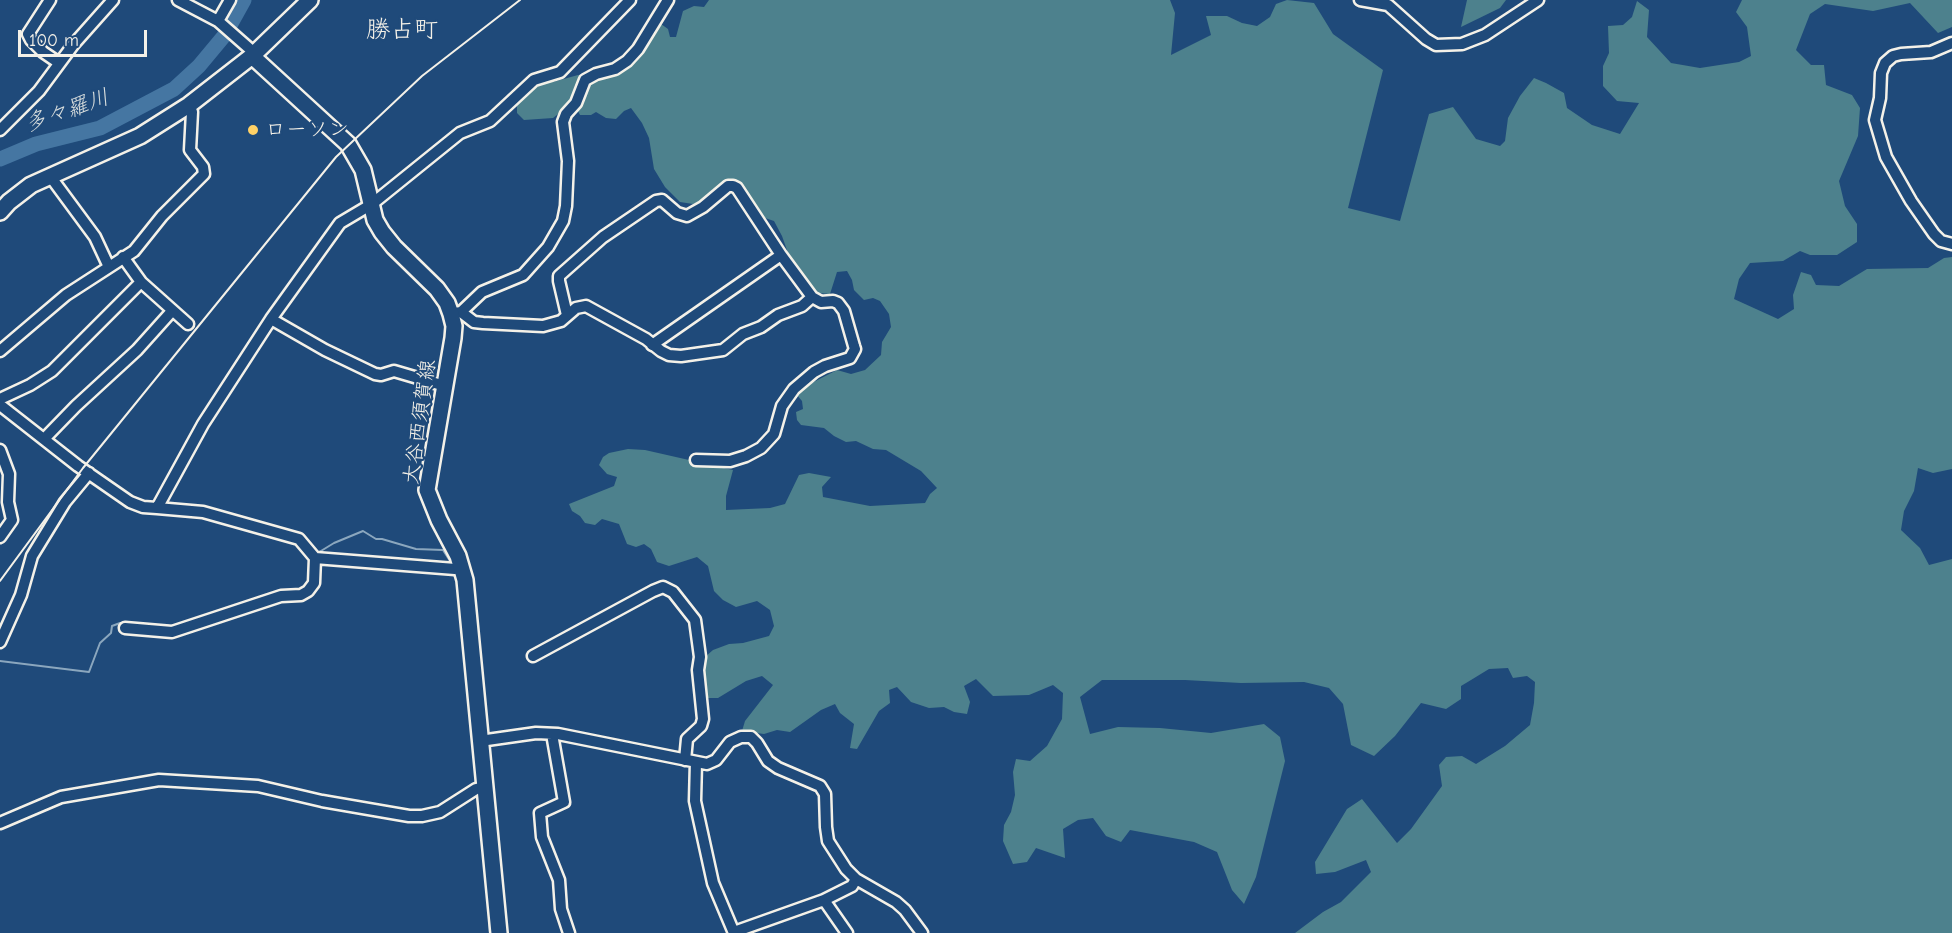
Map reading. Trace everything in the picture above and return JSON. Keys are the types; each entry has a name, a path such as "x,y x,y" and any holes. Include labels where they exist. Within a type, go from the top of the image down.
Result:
{"main road":[{"path":"0,212 31,185 140,136 189,105 252,56 310,0"},
{"name":"大谷西須賀線","path":"252,56 348,144 363,170 375,220 382,232 437,289 456,313 427,490 462,566 465,580 499,933"}],"street":[{"path":"50,0 28,34 43,51 59,63"},
{"path":"0,130 39,91 59,63 113,0"},
{"path":"178,0 219,23 251,50 252,56"},
{"path":"219,23 230,0"},
{"path":"158,508 203,424 271,319 340,223 372,204 460,133 490,120 534,80 560,72 630,0"},
{"path":"456,313 482,292 524,275 548,248 563,221 566,206 568,161 562,122 576,103 585,80 627,62 638,49 668,0"},
{"path":"1360,0 1388,5 1436,45 1462,44 1485,35 1538,0"},
{"path":"1952,43 1930,52 1893,56 1885,63 1881,73 1880,98 1875,120 1886,157 1911,201 1934,234 1941,241 1952,244"},
{"path":"0,351 66,295 134,251 162,216 204,174 203,167 190,150 192,112 189,105"},
{"path":"50,176 95,237 110,267"},
{"path":"567,315 558,281 559,276 603,237 656,201 662,200 677,213 687,216 703,207 728,186 733,186 812,297 821,302 833,301 841,306 854,346 853,354 846,360 814,372 794,389 782,406 774,434 761,448 730,461 696,460"},
{"path":"652,345 781,255"},
{"path":"123,257 141,282 188,324"},
{"path":"0,399 30,385 52,371 141,282"},
{"path":"456,313 483,323 543,326 561,321 576,308 586,306 642,336 661,351 676,356 723,350 743,334 761,327 778,315 802,306 812,297"},
{"path":"44,439 137,350 172,310"},
{"path":"271,319 375,374 381,375 394,371 445,386"},
{"path":"0,405 130,502 143,507 203,512 299,539 315,558 314,583 301,596 281,596 172,632 125,628"},
{"path":"0,450 9,474 8,502 12,520 0,537"},
{"path":"0,642 21,595 32,556 65,502 89,473"},
{"path":"315,558 455,570 462,566"},
{"path":"533,656 653,591 663,587 673,592 695,620 704,719 701,726 687,739 695,801 712,883 734,933 824,900 852,886 856,879"},
{"path":"480,741 536,733 552,734 707,764 716,760 730,742 741,737 751,737 768,761 778,768 820,786 825,794 828,841 846,870 856,879 896,902 922,933"},
{"path":"552,734 564,802 540,813 542,837 559,880 561,909 569,933"},
{"path":"0,824 61,797 159,780 258,786 322,801 409,816 440,812 484,786"},
{"path":"824,900 847,933"}],"green space":[{"path":"709,0 1170,0 1175,13 1171,55 1211,35 1206,16 1227,16 1242,23 1257,26 1270,17 1276,4 1287,0 1314,3 1333,34 1383,70 1348,208 1400,221 1429,114 1453,107 1476,139 1500,146 1505,141 1508,118 1520,96 1534,78 1564,93 1567,108 1592,125 1620,134 1639,103 1617,101 1603,86 1603,66 1609,53 1608,26 1623,25 1632,17 1637,1 1649,10 1647,37 1671,63 1700,68 1739,62 1751,56 1747,27 1736,12 1742,0 1952,0 1952,27 1938,33 1910,3 1873,11 1825,4 1810,14 1796,50 1811,65 1824,65 1826,85 1852,95 1860,108 1858,136 1839,181 1845,206 1857,224 1857,242 1837,255 1810,255 1800,251 1783,261 1750,263 1739,279 1734,299 1778,319 1794,309 1793,295 1801,272 1811,275 1816,285 1839,286 1867,269 1928,268 1944,258 1952,257 1952,469 1933,473 1918,468 1914,491 1904,511 1901,530 1920,548 1929,565 1952,559 1952,933 1295,933 1341,902 1371,872 1366,860 1335,872 1316,874 1315,862 1347,809 1362,799 1397,843 1411,829 1442,786 1439,765 1446,757 1462,756 1476,764 1505,746 1530,725 1535,682 1527,676 1513,678 1508,668 1489,669 1461,686 1461,699 1446,709 1421,703 1395,736 1374,756 1351,745 1343,704 1329,688 1304,682 1102,680 1080,697 1090,734 1118,727 1211,733 1264,724 1280,737 1285,761 1256,877 1244,904 1232,890 1217,852 1194,842 1130,830 1121,842 1106,836 1093,818 1078,820 1063,829 1065,858 1036,848 1027,862 1013,864 1003,841 1004,825 1011,812 1015,795 1013,772 1016,759 1030,761 1047,746 1062,719 1063,693 1053,685 1029,695 993,696 976,679 964,686 970,702 967,714 954,712 944,707 929,708 911,702 897,687 889,690 890,703 879,711 857,749 850,748 854,724 840,713 835,704 821,710 790,732 777,730 764,734 742,731 745,721 773,685 762,676 746,681 718,698 706,698 703,674 705,657 713,650 729,644 769,636 774,626 770,610 757,601 736,607 723,600 714,591 708,566 697,557 669,566 657,562 651,549 644,544 636,547 627,544 619,524 602,519 595,525 585,523 572,511 569,504 614,486 617,477 607,474 599,465 603,457 609,453 628,449 645,450 733,470 726,496 726,510 770,508 785,504 799,475 809,473 831,477 822,487 823,497 870,506 925,503 937,488 921,471 886,450 873,449 856,441 846,442 824,428 801,425 797,420 796,412 803,409 802,401 796,394 802,388 837,370 851,374 865,370 881,355 882,342 891,327 889,314 880,301 873,298 864,300 854,290 847,271 837,272 830,294 818,293 808,285 788,253 774,221 759,216 738,187 693,204 680,202 665,187 654,169 649,138 631,108 616,119 606,118 596,112 591,115 580,115 576,107 562,111 553,118 524,120 517,113 517,104 534,87 550,79 553,82 578,75 594,76 635,53 644,51 655,30 661,24 668,29 670,37 676,37 683,11 694,6 704,7"},
{"path":"1467,0 1506,0 1500,8 1461,27"}],"waterway":[{"name":"多々羅川","path":"0,159 36,144 100,128 174,89 199,66 224,36 244,0"},
{"path":"316,554 334,543 363,531 376,539 416,549 443,550 452,564"},
{"path":"0,661 89,672 100,643 111,633 112,626 126,623"},
{"path":"488,900 490,933"}],"railway":[{"path":"0,581 83,468 336,157 422,76 520,0"}],"place":[{"name":"ローソン","path":"253,130"}],"district":[{"name":"勝占町","path":"402,30"}]}
